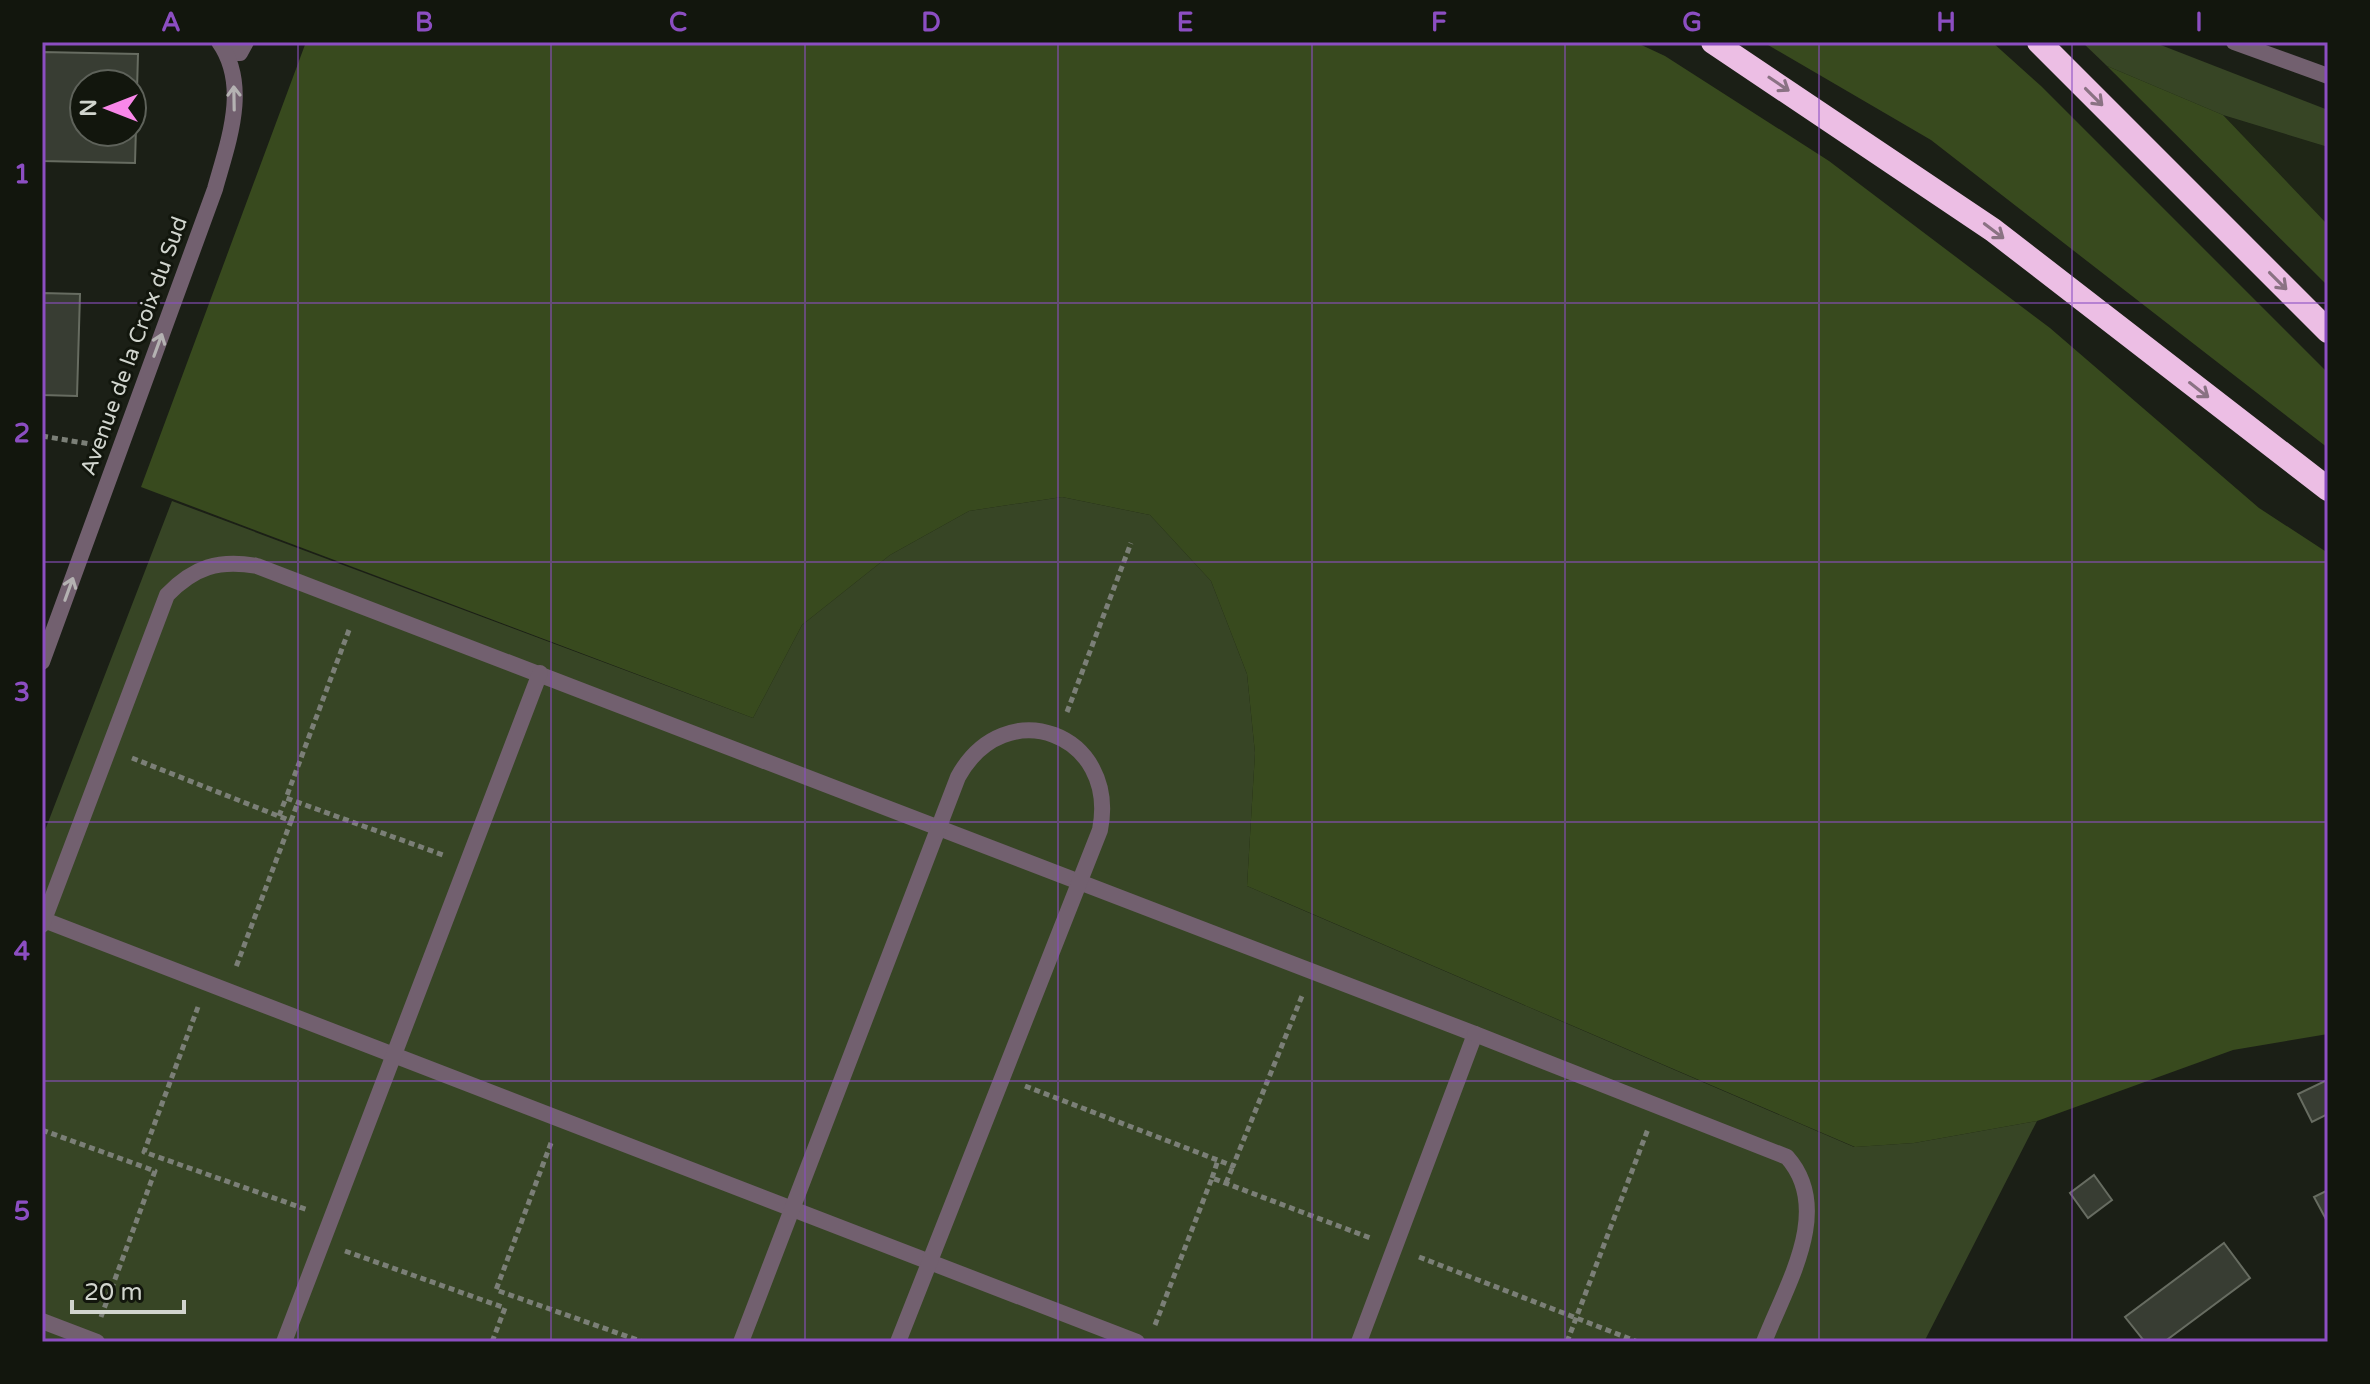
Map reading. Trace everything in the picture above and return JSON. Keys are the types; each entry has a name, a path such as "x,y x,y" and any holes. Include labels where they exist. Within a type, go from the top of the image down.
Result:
{"highway":[{"path":"1713,42 1993,230 2328,489"},
{"path":"2039,42 2328,331"}],"street":[{"path":"223,48 240,53 246,42"},
{"path":"2234,42 2328,76"},
{"name":"Avenue de la Croix du Sud","path":"42,662 215,189 233,124 235,92 223,48"},
{"path":"1137,1342 43,922 167,595 197,570 215,563 257,566 1787,1157 1802,1173 1807,1192 1807,1230 1764,1342"},
{"path":"284,1342 540,673"},
{"path":"741,1342 968,759 990,740 1018,731 1058,735 1088,760 1103,799 1100,830 898,1342"},
{"path":"1359,1342 1475,1034"},
{"path":"42,1321 94,1341"}],"path":[{"path":"42,436 119,452"},
{"path":"1058,735 1131,543"},
{"path":"279,816 358,604"},
{"path":"109,749 291,821"},
{"path":"286,798 466,864"},
{"path":"227,991 298,802"},
{"path":"1226,1183 1312,971"},
{"path":"139,1165 206,983"},
{"path":"1002,1077 1233,1166"},
{"path":"1567,1342 1657,1106"},
{"path":"491,1303 560,1120"},
{"path":"42,1130 155,1171"},
{"path":"144,1152 331,1218"},
{"path":"94,1341 160,1158"},
{"path":"1154,1327 1218,1160"},
{"path":"1212,1178 1638,1342"},
{"path":"322,1243 505,1308"},
{"path":"496,1290 643,1342"},
{"path":"492,1342 510,1294"}],"shaded area":[{"path":"2223,115 2328,147 2328,225"}],"green space":[{"path":"306,42 1635,42 1665,56 1829,161 2050,328 2259,508 2328,553 2328,1034 2233,1050 2037,1121 1914,1143 1855,1147 1247,886 1255,753 1247,674 1211,581 1150,515 1062,497 969,511 890,555 802,625 753,718 141,487"},
{"path":"1763,42 1992,42 2041,86 2328,373 2328,448 1931,140"},
{"path":"2082,42 2153,42 2328,110 2328,147 2223,115 2107,66"},
{"path":"2107,66 2223,115 2328,225 2328,286"},
{"path":"1062,497 1150,515 1211,581 1247,674 1255,753 1247,886 1854,1147 1914,1143 2037,1121 1924,1342 42,1342 42,838 172,501 753,718 802,625 890,555 969,511"}],"building":[{"path":"42,52 138,54 138,68 68,68 68,148 135,148 135,163 42,161"},
{"path":"42,293 80,294 77,396 42,395"},
{"path":"2327,1080 2328,1114 2312,1122 2298,1094"},
{"path":"2094,1175 2112,1200 2088,1218 2070,1193"},
{"path":"2328,1190 2328,1223 2314,1197"},
{"path":"2224,1243 2250,1278 2164,1342 2145,1342 2125,1317"}]}
